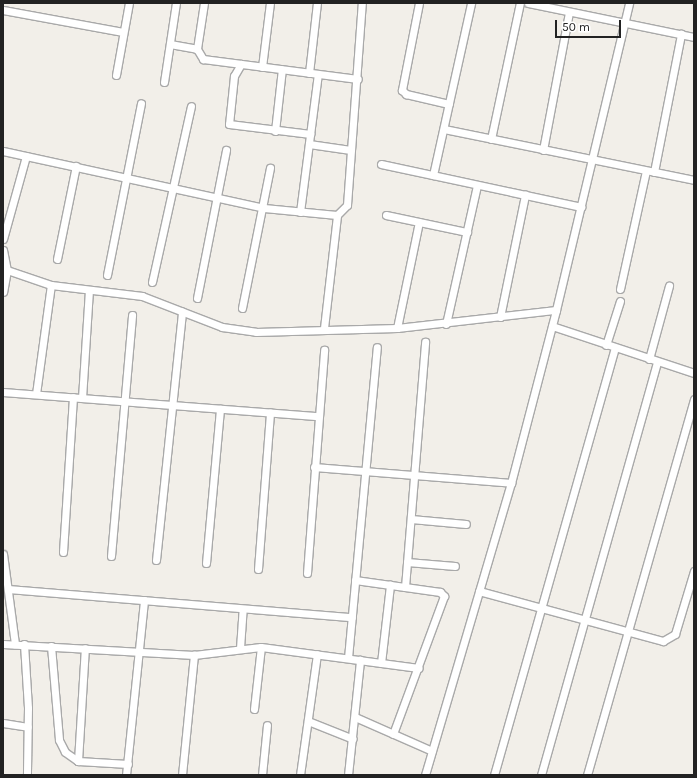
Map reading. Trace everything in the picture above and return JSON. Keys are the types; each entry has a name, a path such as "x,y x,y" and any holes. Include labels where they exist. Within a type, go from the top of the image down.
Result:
{"street":[{"path":"116,75 129,3"},
{"path":"164,82 176,3"},
{"path":"204,3 197,49 202,59 358,79"},
{"path":"262,67 270,3"},
{"path":"309,73 317,3"},
{"path":"324,328 337,215 346,205 358,79 362,3"},
{"path":"419,3 402,90 406,94 449,104"},
{"path":"433,175 471,3"},
{"path":"491,139 520,3"},
{"path":"528,3 569,13 694,37"},
{"path":"425,775 511,483 556,310 629,3"},
{"path":"3,10 123,32"},
{"path":"543,150 569,13"},
{"path":"654,172 681,34"},
{"path":"170,44 197,49"},
{"path":"241,64 234,76 228,122 233,126 310,134"},
{"path":"275,131 282,69"},
{"path":"300,212 318,74"},
{"path":"107,274 141,103"},
{"path":"152,282 191,106"},
{"path":"444,129 694,180"},
{"path":"309,144 351,150"},
{"path":"197,298 226,150"},
{"path":"3,151 264,208 337,215"},
{"path":"3,239 26,156"},
{"path":"382,164 581,207"},
{"path":"57,259 76,166"},
{"path":"242,308 264,208 270,168"},
{"path":"620,289 646,171"},
{"path":"446,324 477,185"},
{"path":"500,317 525,195"},
{"path":"386,215 467,232"},
{"path":"398,328 419,222"},
{"path":"3,250 6,270 3,292"},
{"path":"6,270 51,285 142,296 238,330 398,328 446,324 556,310"},
{"path":"36,394 51,285"},
{"path":"648,359 669,286"},
{"path":"82,398 89,290"},
{"path":"606,345 620,301"},
{"path":"156,560 170,405 182,311"},
{"path":"111,556 132,316"},
{"path":"552,326 694,373"},
{"path":"405,587 425,342"},
{"path":"348,658 377,347"},
{"path":"494,775 616,348"},
{"path":"307,573 324,350"},
{"path":"541,775 657,362"},
{"path":"3,392 318,416"},
{"path":"63,552 73,397"},
{"path":"587,775 691,419 694,399"},
{"path":"206,563 220,408"},
{"path":"258,569 270,412"},
{"path":"314,467 511,483"},
{"path":"411,519 466,524"},
{"path":"3,554 15,644"},
{"path":"407,562 455,566"},
{"path":"479,591 657,640 672,638 694,570"},
{"path":"355,580 440,592 444,596 419,668 393,734"},
{"path":"381,663 390,585"},
{"path":"8,589 352,617"},
{"path":"126,775 140,652 144,600"},
{"path":"240,648 243,609"},
{"path":"3,644 24,644 194,655 240,648 261,647 419,668"},
{"path":"24,644 28,728 27,775"},
{"path":"51,646 59,740 65,752 78,761 128,764"},
{"path":"254,709 261,647"},
{"path":"78,761 85,648"},
{"path":"300,775 317,654"},
{"path":"182,775 194,655"},
{"path":"348,775 356,717 360,660"},
{"path":"356,717 432,751"},
{"path":"308,721 353,739"},
{"path":"3,723 28,728"},
{"path":"262,775 267,725"}]}
